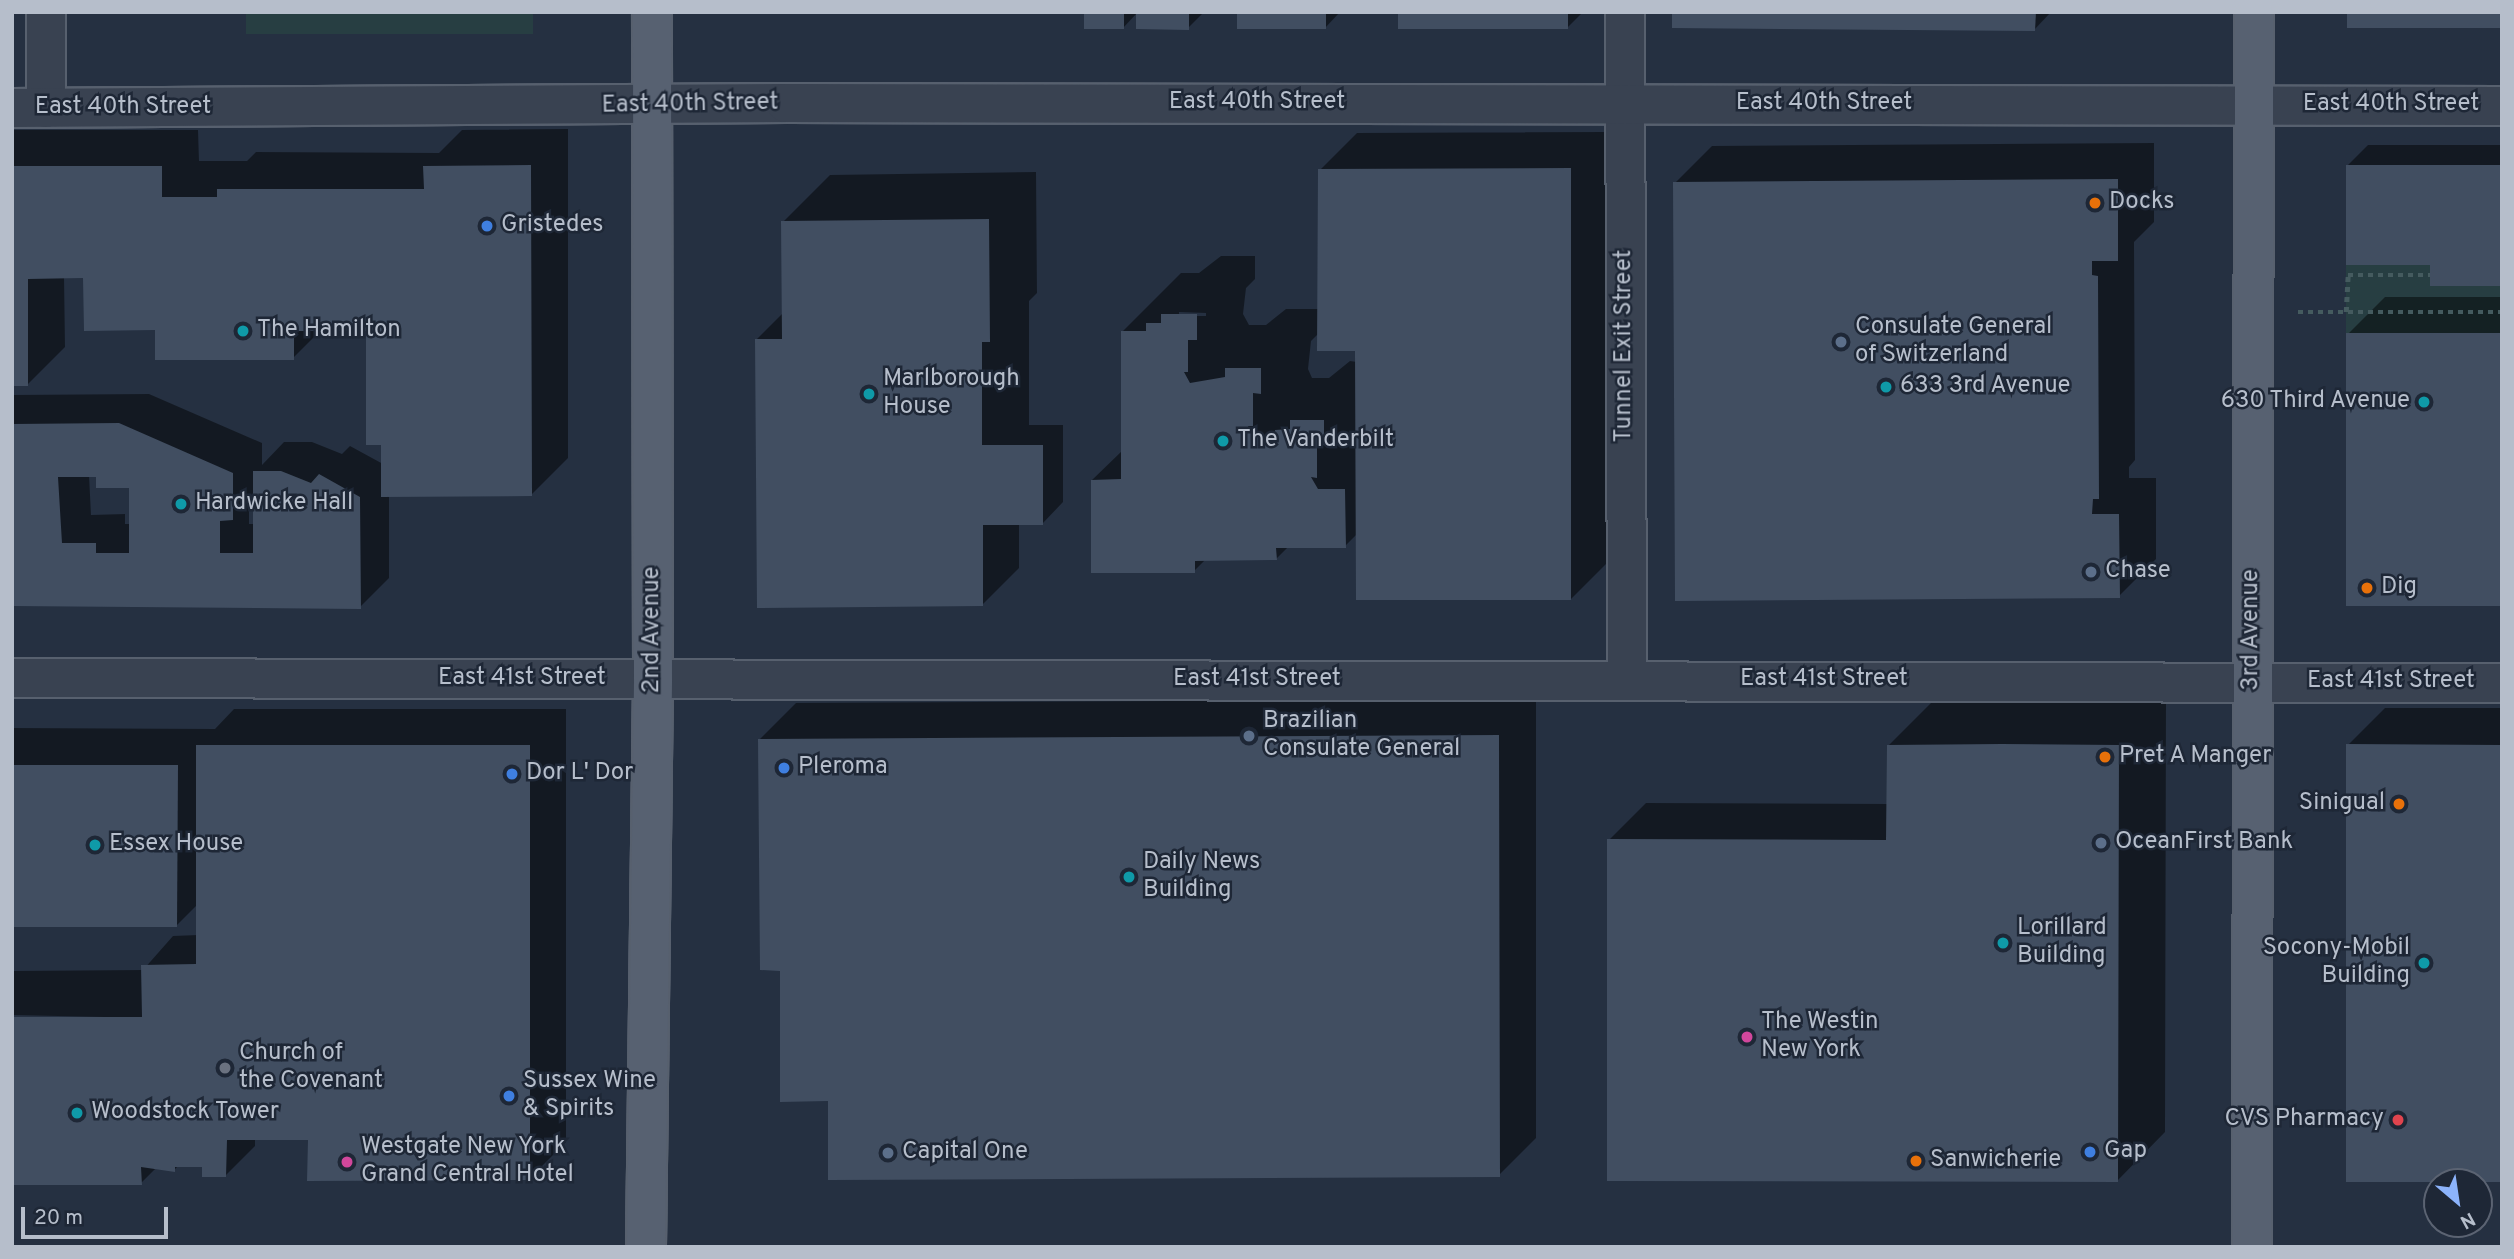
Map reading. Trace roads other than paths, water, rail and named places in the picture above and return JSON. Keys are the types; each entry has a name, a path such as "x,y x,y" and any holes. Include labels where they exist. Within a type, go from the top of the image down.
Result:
{"main road":[{"name":"2nd Avenue","path":"646,1247 653,679 652,12"},
{"name":"3rd Avenue","path":"2252,1247 2254,12"}],"street":[{"path":"29,108 46,12"},
{"name":"Tunnel Exit Street","path":"1625,12 1627,680"},
{"name":"East 40th Street","path":"29,108 1624,103 2502,106"},
{"name":"East 41st Street","path":"12,678 2502,682"}],"place":[{"name":"Docks","path":"2095,203"},
{"name":"Gristedes","path":"487,226"},
{"name":"The Hamilton","path":"243,331"},
{"name":"Consulate General of Switzerland","path":"1841,342"},
{"name":"633 3rd Avenue","path":"1886,387"},
{"name":"Marlborough House","path":"869,394"},
{"name":"630 Third Avenue","path":"2424,402"},
{"name":"The Vanderbilt","path":"1223,441"},
{"name":"Hardwicke Hall","path":"181,504"},
{"name":"Chase","path":"2091,572"},
{"name":"Dig","path":"2367,588"},
{"name":"Brazilian Consulate General","path":"1249,736"},
{"name":"Pret A Manger","path":"2105,757"},
{"name":"Pleroma","path":"784,768"},
{"name":"Dor L' Dor","path":"512,774"},
{"name":"Sinigual","path":"2399,804"},
{"name":"OceanFirst Bank","path":"2101,843"},
{"name":"Essex House","path":"95,845"},
{"name":"Daily News Building","path":"1129,877"},
{"name":"Lorillard Building","path":"2003,943"},
{"name":"Socony-Mobil Building","path":"2424,963"},
{"name":"The Westin New York","path":"1747,1037"},
{"name":"Church of the Covenant","path":"225,1068"},
{"name":"Sussex Wine & Spirits","path":"509,1096"},
{"name":"Woodstock Tower","path":"77,1113"},
{"name":"CVS Pharmacy","path":"2398,1120"},
{"name":"Gap","path":"2090,1152"},
{"name":"Capital One","path":"888,1153"},
{"name":"Sanwicherie","path":"1916,1161"},
{"name":"Westgate New York Grand Central Hotel","path":"347,1162"}]}
